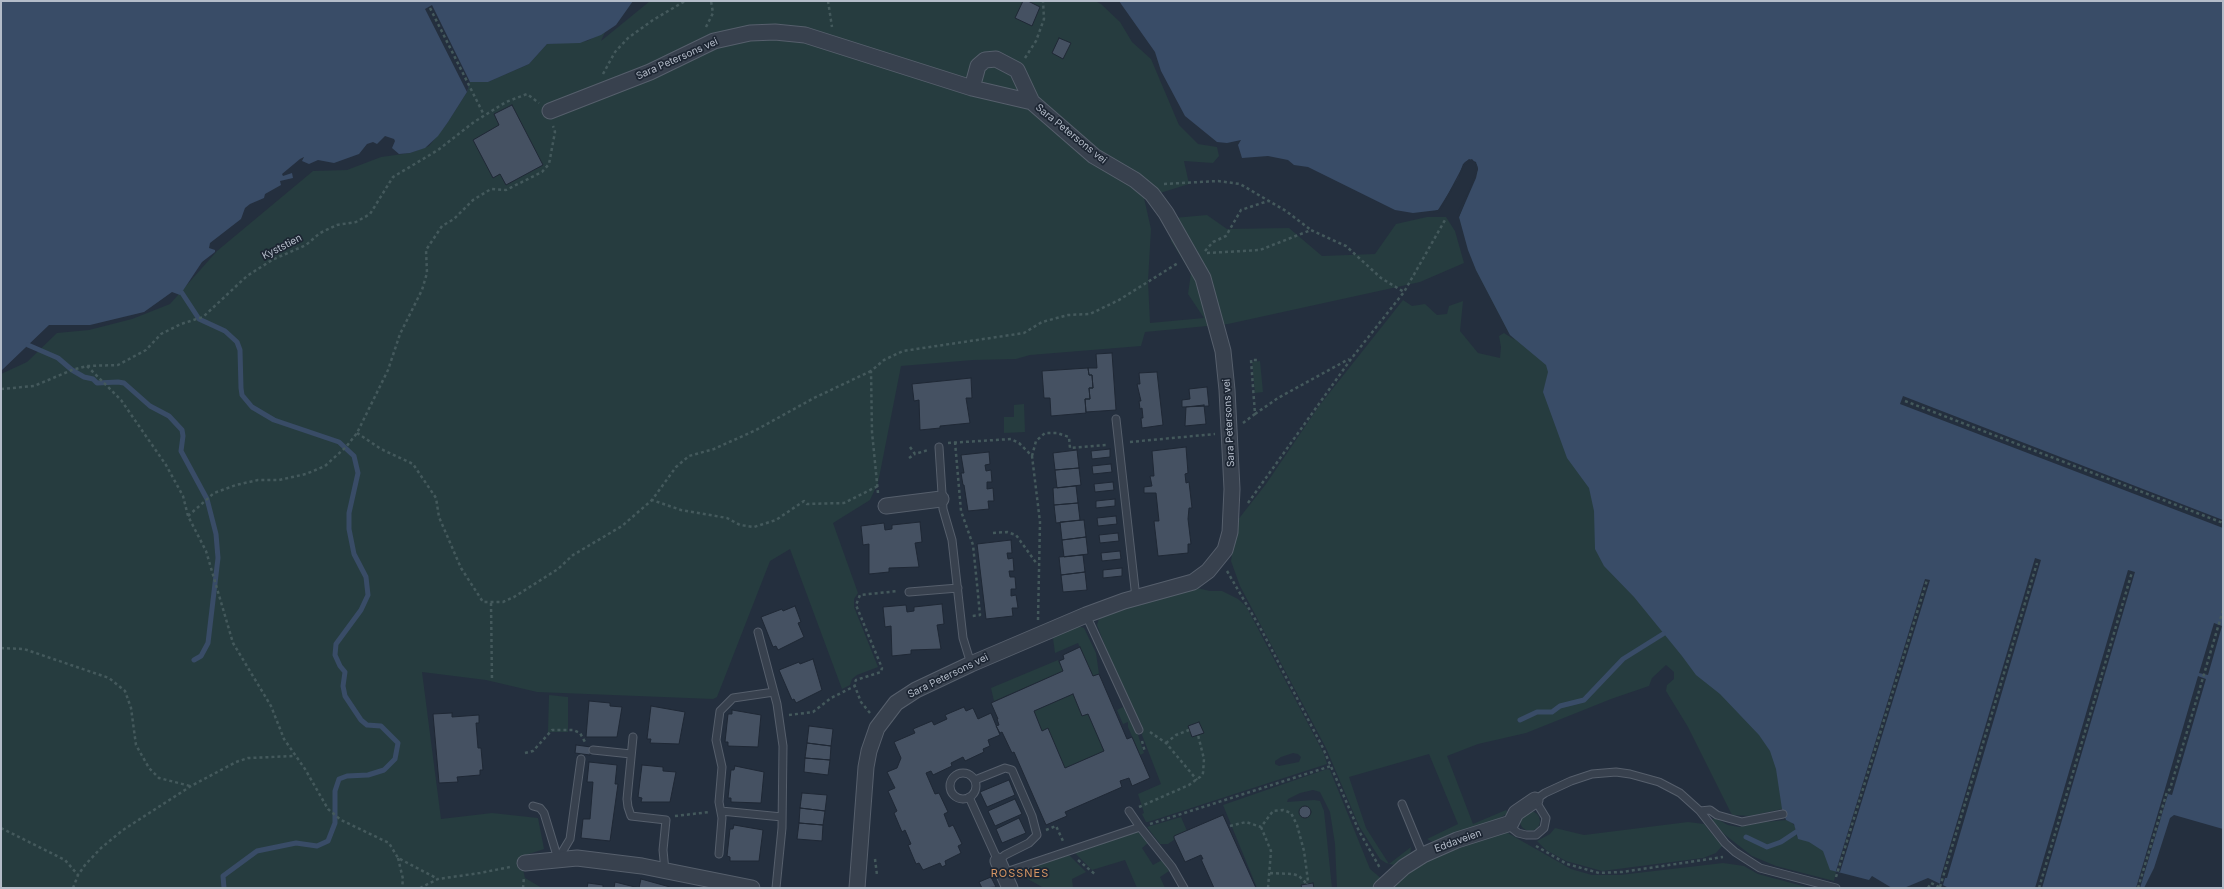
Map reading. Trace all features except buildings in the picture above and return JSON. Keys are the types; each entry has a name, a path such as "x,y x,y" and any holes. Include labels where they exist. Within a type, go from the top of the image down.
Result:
{"street":[{"name":"Sara Petersons vei","path":"550,111 650,72 696,49 731,36 775,32 805,36 831,43 870,57 972,88 1032,102 1094,156 1146,189 1166,213 1191,255 1208,289 1223,351 1230,431 1231,519 1229,541 1220,558 1194,582 1136,598 1086,615 971,664 905,696 896,703 877,728 866,767 857,888"},
{"path":"972,88 978,66 985,60 996,59 1017,70 1032,102"},
{"path":"886,506 941,499"},
{"path":"1511,823 1516,813 1535,800"},
{"name":"Eddaveien","path":"1385,884 1423,855 1457,840 1511,823"},
{"path":"524,863 577,858 665,871 752,888"},
{"path":"1001,867 1010,888"}],"lane":[{"path":"1116,419 1136,598"},
{"path":"939,447 941,499 945,522 952,540 963,638 971,664"},
{"path":"908,592 958,588"},
{"path":"1086,615 1139,730"},
{"path":"758,632 780,717 783,746 782,816 776,888"},
{"path":"719,854 722,818 720,802 722,767 716,740 720,711 732,698 774,692"},
{"path":"633,737 627,799 631,816 666,820 663,850 665,871"},
{"path":"593,750 631,754"},
{"path":"558,859 570,839 581,759"},
{"path":"975,780 1005,768 1012,770 1038,832 1035,838 1029,843 1005,855 1001,867"},
{"path":"1511,823 1513,829 1518,833 1530,836 1540,832 1546,824 1543,812 1535,800 1545,793 1581,777 1616,772 1659,782 1680,793 1700,811 1725,843 1735,852 1760,868 1835,888"},
{"path":"963,773 970,775 975,780 975,790 968,797 962,799 954,795 950,788 951,781 956,776 963,773"},
{"path":"968,797 1001,867"},
{"path":"1402,804 1423,855"},
{"path":"533,806 540,808 544,813 558,859"},
{"path":"1700,811 1710,810 1717,815 1742,822 1783,814"},
{"path":"721,811 782,816"},
{"path":"1129,811 1172,867 1184,888"},
{"path":"1001,867 1140,827"}],"path":[{"path":"591,95 615,52 628,38 653,20 685,1"},
{"path":"696,49 712,13 711,1"},
{"path":"828,1 833,36 831,43"},
{"path":"1017,70 1036,41 1044,19 1043,1"},
{"path":"430,8 484,115"},
{"name":"Kyststien","path":"1,389 34,386 72,370 87,366 118,365 146,350 161,334 203,317 246,276 272,260 306,245 320,233 337,225 356,222 370,214 393,177 438,150 484,115 506,102 527,94 550,111"},
{"path":"188,516 214,494 236,485 258,480 280,480 306,474 325,466 346,447 357,433 388,370 400,334 422,290 427,273 426,250 442,226 454,219 473,200 491,189 506,190 542,172 549,164 555,132 550,111"},
{"path":"1146,189 1167,183 1218,181 1240,184 1286,211 1311,230 1346,246 1381,278 1404,292"},
{"path":"1269,200 1241,210 1226,236 1213,242 1201,254 1260,250 1311,230"},
{"path":"1231,519 1245,507 1351,359 1404,292 1444,220"},
{"path":"357,433 381,449 413,464 436,498 439,517 460,568 483,602 503,602 514,597 558,569 573,556 622,526 652,500 676,467 689,456 714,449 756,430 814,398 872,371 884,360 902,351 1024,333 1042,322 1068,315 1090,314 1119,300 1191,255"},
{"path":"1040,634 1038,625 1038,564 1040,522 1032,456 1036,441 1045,433 1057,433 1069,437 1070,448 1230,431 1297,387 1351,359"},
{"path":"1255,414 1251,360 1259,360"},
{"path":"87,366 121,400 166,465 183,496 188,516 206,551 233,643 271,706 284,739 328,809 341,820 389,843 398,858 403,879 402,888"},
{"path":"872,371 872,432 878,493 886,506"},
{"path":"1905,401 2223,523"},
{"path":"959,442 1011,439 1019,443 1032,456"},
{"path":"955,442 961,511 973,545 980,615 961,618"},
{"path":"909,458 915,454"},
{"path":"652,500 681,510 727,518 740,525 754,527 776,520 804,502 807,504 844,503 878,486"},
{"path":"993,534 1008,532 1016,535 1038,564"},
{"path":"1220,558 1262,631 1323,748 1359,831 1381,870 1385,884"},
{"path":"1928,888 1931,883 1940,888 2037,563"},
{"path":"2039,888 2132,572"},
{"path":"1835,888 1840,863 1926,580"},
{"path":"873,716 861,702 855,686 856,680 881,672 882,668 856,605 860,595 892,591 908,592"},
{"path":"491,603 492,681"},
{"path":"2138,888 2167,792 2170,789 2223,610"},
{"path":"1,648 24,649 109,678 125,691 131,708 136,745 149,768 159,778 191,786"},
{"path":"780,717 813,712 831,698 855,686"},
{"path":"524,753 533,751 552,730 573,730 580,733 587,743 593,744 593,750"},
{"path":"1139,730 1148,731 1166,744 1197,780"},
{"path":"1166,744 1176,735 1189,730"},
{"path":"1129,811 1189,785 1203,774 1204,766 1198,735"},
{"path":"73,888 78,875 101,848 123,830 191,786 230,764 248,758 295,756"},
{"path":"1140,827 1331,766"},
{"path":"1261,827 1273,811 1284,810 1291,813 1301,837 1308,881 1307,884 1299,876 1293,874 1270,873"},
{"path":"666,820 670,817 721,811"},
{"path":"1230,826 1246,822 1261,827 1270,846 1272,858 1268,888"},
{"path":"1,828 65,860 78,875"},
{"path":"1530,836 1533,843 1554,858 1578,868 1600,873 1622,872 1682,864 1720,858 1735,852"},
{"path":"398,858 438,879"},
{"path":"420,888 438,879 480,874 524,863"}],"green space":[{"path":"650,1 1095,1 1101,4 1120,22 1132,42 1151,59 1179,125 1198,144 1217,147 1219,156 1213,163 1184,161 1189,184 1144,198 1151,229 1148,281 1150,323 1204,318 1188,294 1191,273 1171,241 1174,218 1207,215 1227,229 1289,228 1322,256 1375,254 1396,224 1427,217 1446,217 1455,231 1464,263 1420,282 1228,324 1145,332 1141,346 1030,355 1016,359 973,360 901,366 878,483 870,500 833,523 858,593 854,599 854,607 878,667 857,675 852,679 850,685 842,689 790,549 770,561 717,697 713,699 537,692 486,680 422,672 441,819 492,813 538,818 544,849 520,857 525,878 542,888 1,888 1,374 27,362 57,333 89,330 132,319 170,304 217,251 313,171 347,170 381,157 410,153 429,146 448,122 467,92 470,82 488,82 529,64 547,44 587,41 605,32 601,41"},
{"path":"1459,217 1735,641 1793,809 1782,809 1750,816 1733,815 1731,813 1688,727 1666,691 1667,685 1674,679 1674,672 1666,665 1652,678 1649,686 1611,699 1526,733 1478,744 1447,756 1473,824 1506,810 1508,813 1489,825 1437,844 1427,839 1458,824 1429,754 1349,777 1366,828 1389,864 1380,859 1359,826 1326,748 1240,586 1231,561 1237,521 1266,484 1319,406 1403,300 1412,306 1425,304 1437,315 1447,314 1449,306 1463,301 1460,331 1478,353 1500,358 1501,347 1499,336 1504,333 1515,340 1510,335 1476,270"},
{"path":"1260,361 1263,392 1255,393 1252,362"},
{"path":"1024,404 1025,432 1004,433 1004,417 1014,417 1014,405"},
{"path":"1197,588 1210,591 1222,591 1238,599 1246,606 1324,754 1327,764 1146,822 1142,814 1144,813 1138,794 1161,784 1142,735 1143,728 1109,656 1097,625 1100,616 1137,602","holes":["1293,753 1298,754 1301,757 1299,762 1279,766 1275,764 1275,761 1281,757"]},
{"path":"1078,626 1084,628 1096,653 1099,674 1093,676 1078,643 1055,653 1053,638"},
{"path":"1058,660 1063,671 994,701 991,688"},
{"path":"1073,694 1082,716 1088,714 1104,751 1065,768 1048,729 1042,731 1034,711"},
{"path":"549,695 568,697 568,732 548,732"},
{"path":"1123,707 1138,735 1144,753 1140,755 1128,727 1128,722 1123,724 1117,710"},
{"path":"1327,769 1330,770 1370,869 1383,880 1376,888 1337,888 1335,844 1330,812 1320,792 1313,790 1300,793 1288,799 1287,802 1320,801 1324,811 1332,888 1257,888 1223,805"},
{"path":"1530,811 1537,814 1540,821 1537,828 1530,831 1523,828 1520,821 1523,814"},
{"path":"1181,817 1187,831 1168,844 1160,844 1147,827"},
{"path":"1715,818 1728,825 1739,827 1765,822 1786,820 1791,822 1795,826 1797,837 1822,842 1834,871 1836,871 1834,881 1776,866 1752,856 1724,834 1712,820"},
{"path":"1688,822 1704,824 1722,846 1716,853 1703,858 1602,871 1566,861 1546,850 1537,841 1550,834 1555,828 1584,835"},
{"path":"1137,831 1148,843 1142,848 1153,865 1162,860 1169,871 1160,877 1165,888 1137,888 1125,860 1092,870 1073,851"},
{"path":"1506,832 1571,869 1592,875 1620,875 1723,863 1744,866 1758,874 1810,888 1386,888 1427,857"},
{"path":"1411,847 1410,856 1394,865 1389,864"},
{"path":"1069,855 1086,872 1072,879 1073,888 1044,888 1026,878 1017,878 1015,872"}],"water":[{"path":"1,1 633,1 616,25 601,35 580,43 547,44 529,64 488,82 470,82 467,92 448,122 438,136 425,148 410,153 399,154 392,148 395,141 394,139 385,136 377,144 373,142 367,144 359,154 334,163 318,160 309,164 302,161 304,157 300,159 282,174 283,176 292,173 293,178 280,181 281,185 265,194 264,198 250,204 245,208 241,219 210,243 209,248 215,250 215,252 202,262 180,295 172,292 144,312 90,325 49,325 1,371"},
{"path":"1119,1 2223,1 2223,829 2174,815 2170,818 2154,868 2144,888 1949,888 1928,878 1904,888 1892,888 1872,876 1869,880 1830,870 1823,851 1809,842 1798,839 1794,824 1786,820 1782,809 1776,769 1770,751 1759,735 1720,694 1696,675 1634,597 1604,566 1595,549 1594,511 1589,488 1567,458 1543,392 1548,372 1546,365 1510,335 1476,270 1468,250 1459,217 1476,178 1478,169 1476,162 1469,159 1463,164 1458,178 1438,210 1413,213 1395,210 1308,167 1294,165 1288,160 1268,156 1242,158 1238,145 1241,140 1227,143 1217,142 1185,116 1161,71 1155,52"}],"pier":[{"path":"432,5 470,82 467,92 425,9"},
{"path":"1472,159 1477,165 1478,169 1459,217 1457,216 1457,213 1469,190 1476,169 1475,165 1471,161 1465,165 1441,210 1438,213 1433,212 1440,209 1465,162"},
{"path":"1903,396 2223,520 2223,528 1900,404"},
{"path":"2035,558 2041,560 1947,878 1945,878 1943,885 1940,884 1941,876"},
{"path":"2128,570 2135,572 2042,888 2035,888"},
{"path":"1925,579 1930,580 1840,872 1836,871"},
{"path":"2214,623 2222,626 2208,675 2199,673"},
{"path":"2198,676 2206,679 2172,795 2168,794 2140,888 2136,888"}],"waterway":[{"path":"182,293 199,319 225,331 237,342 240,350 242,395 252,407 274,420 339,442 354,456 358,473 349,513 349,529 354,554 366,577 368,595 361,610 336,644 335,655 340,666 345,672 343,686 345,696 361,720 367,725 381,726 398,743 395,759 384,770 368,775 347,776 339,779 335,791 335,823 328,841 317,846 296,843 257,851 223,876 224,888"},
{"path":"28,345 58,358 72,370 84,377 93,379 97,383 124,383 150,406 169,416 182,430 183,436 181,451 207,499 216,534 218,558 208,643 201,656 194,660"},
{"path":"1520,720 1537,712 1552,712 1560,706 1584,700 1623,659 1663,634"},
{"path":"1746,837 1767,847 1781,842 1796,832"}],"district":[{"name":"ROSSNES","path":"1020,874"}]}
